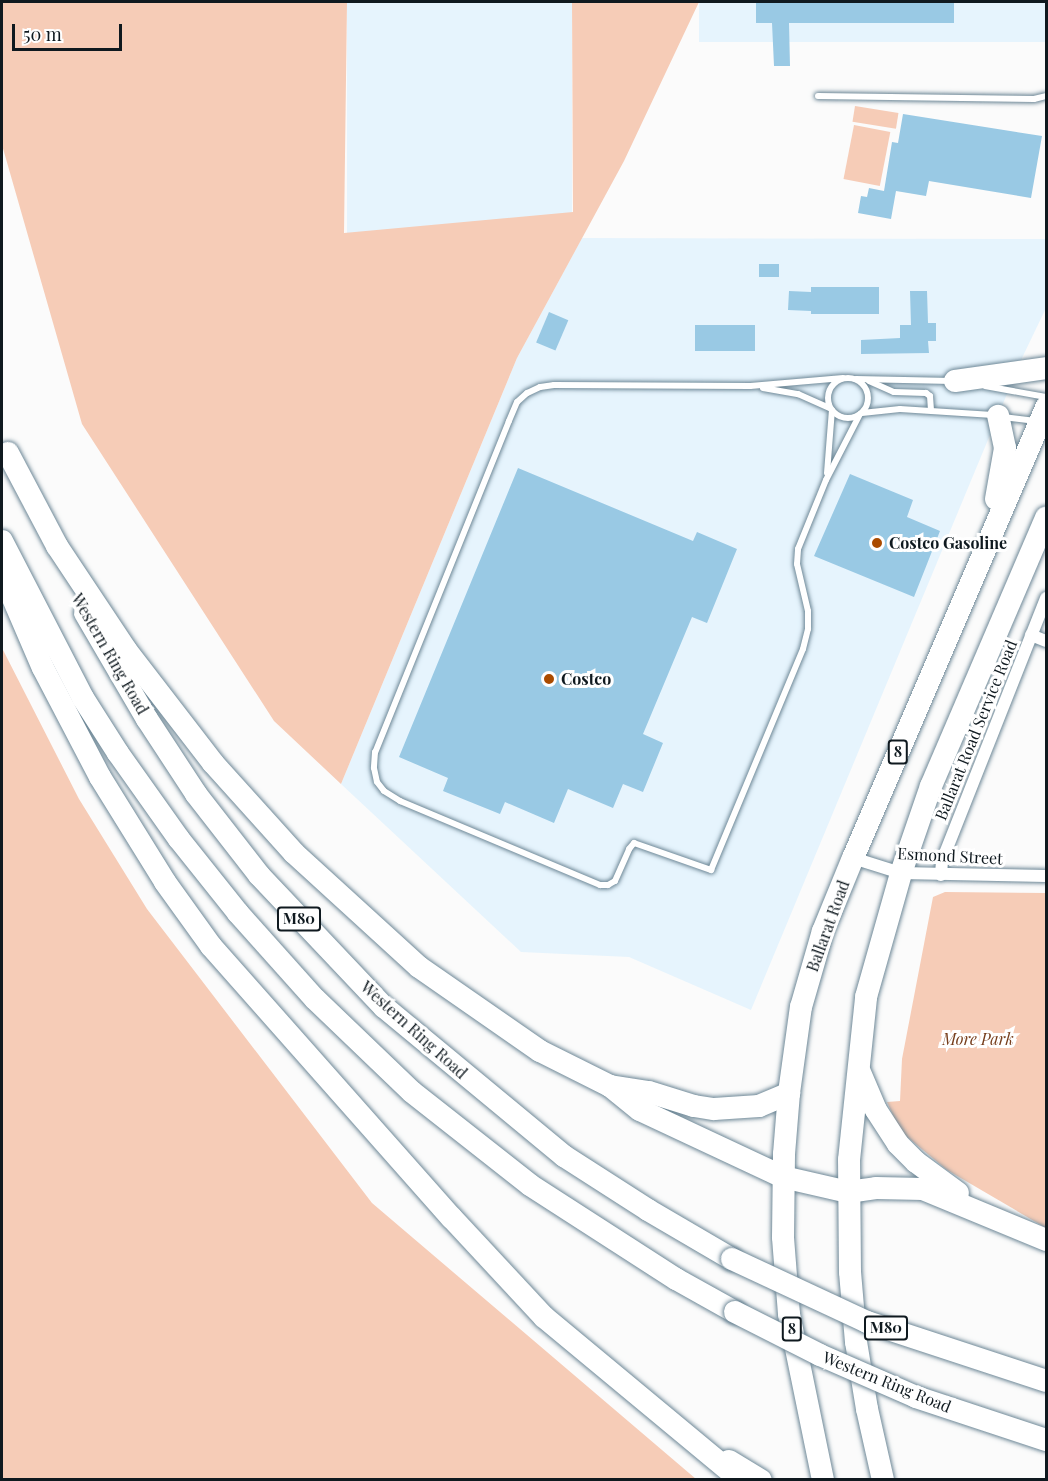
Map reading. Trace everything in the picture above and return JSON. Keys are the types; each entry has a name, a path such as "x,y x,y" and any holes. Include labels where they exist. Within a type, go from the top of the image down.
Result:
{"highway":[{"path":"955,381 1047,368"},
{"path":"983,553 1005,448 998,416"},
{"name":"Ballarat Road","path":"823,1479 789,1314 783,1237 783,1177 789,1093 801,1007 823,931 853,858 983,553 1044,417"},
{"path":"5,444 57,546 126,650 213,763 294,853 419,967 540,1051 610,1086 640,1110 783,1177 848,1192 876,1188 923,1189 1047,1240"},
{"name":"Western Ring Road","path":"5,444 36,518 89,620 196,794 259,875 384,1007 478,1088 564,1156 648,1210 732,1259 867,1322 1047,1381"},
{"path":"883,1479 867,1409 856,1342 848,1192 858,1066 870,978 901,873 931,786 1047,518"},
{"name":"Western Ring Road","path":"2,542 77,688 118,753 179,839 238,913 315,999 412,1092 530,1185 676,1280 820,1356 916,1397 1047,1440"},
{"path":"2,573 43,668 100,777 165,882 211,946 452,1218 544,1317 740,1479"},
{"path":"858,1066 876,1110 898,1144 947,1187 1000,1221"},
{"path":"610,1086 649,1092 694,1106 714,1109 759,1106 789,1093"},
{"path":"698,1443 761,1479"}],"street":[{"name":"Ballarat Road Service Road","path":"941,875 942,861 1047,598"},
{"path":"1031,635 1047,641"},
{"name":"Esmond Street","path":"853,858 901,873 1047,876"}],"lane":[{"path":"818,96 1034,99 1047,96"},
{"path":"856,379 866,388 868,401 826,480 798,549 797,564 808,611 808,629 803,649 711,870 634,843 615,881 608,885 600,885 400,801 384,791 377,782 374,768 375,752 517,402 527,393 554,385 750,386 843,378 856,379 869,381 955,381 1047,397"},
{"path":"826,480 831,450 832,409 829,391 837,381 843,378"},
{"path":"869,381 894,392 926,393 930,396 931,409"},
{"path":"750,386 798,394 832,409 843,417 900,409 1044,417"}],"shaded area":[{"path":"347,2 572,2 572,233 347,233"},
{"path":"699,2 1046,2 1046,42 699,42"},
{"path":"582,238 1046,239 1046,308 1022,358 751,1010 629,957 521,952 341,784 517,358"}],"green space":[{"path":"2,2 347,2 344,233 573,212 572,2 699,2 624,161 517,358 341,784 274,721 82,424 2,145"},
{"path":"855,106 898,113 896,129 852,122"},
{"path":"854,125 890,132 880,186 844,179"},
{"path":"2,648 79,799 147,909 372,1203 696,1479 2,1479"},
{"name":"More Park","path":"945,892 1046,893 1046,1228 947,1170 900,1131 887,1102 900,1101 902,1059 933,897"}],"building":[{"path":"756,2 954,2 954,23 789,23 790,66 774,66 772,23 756,23"},
{"path":"903,114 1042,136 1031,198 929,181 926,196 896,191 891,219 858,213 861,196 867,197 869,188 884,191 892,142 898,143"},
{"path":"759,264 779,264 779,277 759,277"},
{"path":"811,287 879,287 879,314 811,314 811,311 788,310 789,291 811,292"},
{"path":"910,291 927,291 928,323 936,323 936,341 928,341 929,353 861,354 861,340 900,338 900,325 911,325"},
{"path":"549,312 568,320 555,351 536,342"},
{"path":"695,325 755,325 755,351 695,351"},
{"name":"Costco","path":"518,468 693,541 697,532 737,549 707,623 692,617 643,734 663,743 643,792 623,784 613,808 568,789 554,823 505,802 500,814 443,791 448,778 399,757"},
{"name":"Costco Gasoline","path":"850,474 913,500 907,517 940,531 914,597 814,556"}],"place":[{"name":"Costco Gasoline","path":"877,543"},
{"name":"Costco","path":"549,679"}]}
